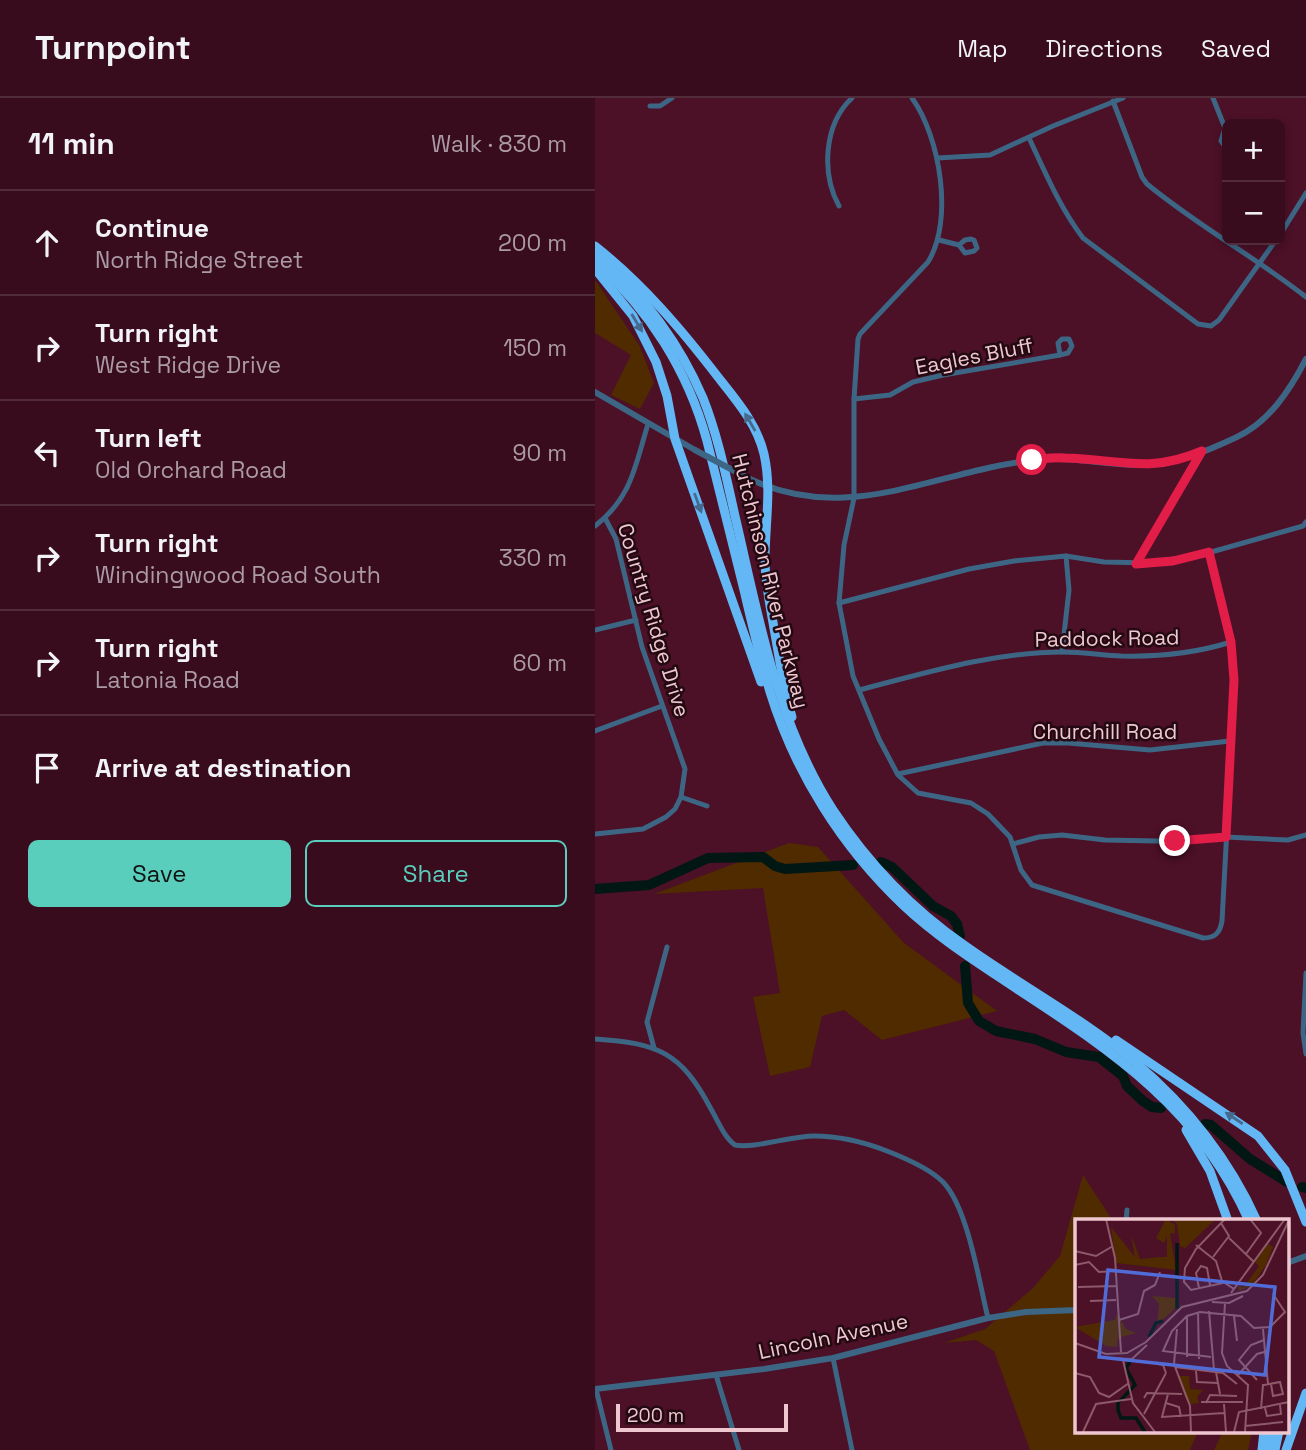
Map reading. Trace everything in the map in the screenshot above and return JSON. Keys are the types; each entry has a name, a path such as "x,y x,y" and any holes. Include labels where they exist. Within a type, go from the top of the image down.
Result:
{"highway":[{"path":"595,246 629,274 666,312 740,405 760,442 769,487 766,573 782,678 795,726 823,793"},
{"name":"Hutchinson River Parkway","path":"595,252 620,275 654,314 683,358 701,395 721,455 773,679 795,737 823,793 871,860 914,905 962,944 1127,1055 1173,1098 1214,1146 1237,1181 1256,1219"},
{"name":"Hutchinson River Parkway","path":"595,262 630,296 649,320 672,355 694,402 707,441 764,673 777,713 798,762 823,807 880,882 911,912 951,945 1090,1038 1139,1075 1190,1128 1227,1178 1248,1219"},
{"path":"595,269 633,316 651,349 665,388 675,439 773,714 798,762"},
{"path":"1047,1000 1084,1019 1240,1122 1263,1142 1282,1165 1306,1222"},
{"path":"1139,1075 1174,1116 1207,1165 1227,1219"},
{"path":"1286,1450 1306,1393"},
{"path":"1262,1450 1264,1432"},
{"path":"1267,1450 1271,1432"},
{"path":"1275,1450 1279,1432"}],"street":[{"path":"650,106 660,106 672,98"},
{"path":"839,206 829,178 830,136 836,119 852,98"},
{"path":"912,98 938,159 941,214 939,240 928,262 860,334 857,349 854,498 844,545 839,603 847,649 859,690 879,739 898,775 918,793 978,806 1010,837 1021,870 1032,885 1192,936 1207,938 1221,929 1234,680 1231,642 1209,552"},
{"path":"938,159 991,155 1123,98"},
{"path":"1213,98 1222,119"},
{"path":"1113,101 1147,184 1177,208 1258,264 1273,271 1306,297"},
{"path":"1029,138 1055,192 1083,238 1198,324 1211,326 1219,320 1272,245"},
{"path":"1285,227 1306,193"},
{"path":"939,240 959,245"},
{"name":"Eagles Bluff","path":"854,399 890,395 913,382 943,375 1060,355"},
{"path":"595,392 647,424 769,487 813,496 854,498 1032,460 1063,457 1140,466 1177,461 1237,437 1258,424 1283,397 1306,359"},
{"path":"595,526 616,507 633,477 647,424"},
{"path":"1136,564 1202,451"},
{"name":"Country Ridge Drive","path":"605,519 616,539 636,620 662,706 685,769 681,797"},
{"path":"839,603 969,569 1014,561 1066,556 1136,564 1173,561 1303,526 1306,522"},
{"path":"1062,652 1069,590 1066,556"},
{"path":"595,629 636,620"},
{"name":"Paddock Road","path":"859,690 975,661 1062,652 1122,656 1176,654 1231,642"},
{"path":"595,731 662,706"},
{"name":"Churchill Road","path":"898,775 1043,743 1150,750 1230,741"},
{"path":"595,834 631,832 656,824 675,809 681,797 707,806"},
{"path":"1013,844 1039,837 1062,835 1105,840 1157,841 1226,837 1288,840 1306,835"},
{"path":"654,1049 647,1022 667,947"},
{"path":"1306,973 1306,1054"},
{"path":"595,1039 636,1043 679,1061 735,1145 748,1146 817,1136 851,1140 900,1156 943,1182 961,1214 988,1318"},
{"path":"1126,1219 1127,1210"},
{"path":"1289,1262 1306,1256"},
{"name":"Lincoln Avenue","path":"595,1389 833,1358 988,1318 1026,1312 1075,1310"},
{"path":"833,1358 852,1450"},
{"path":"716,1375 739,1450"},
{"path":"595,1389 611,1450"}],"shaded area":[{"path":"595,280 639,345 654,383 640,409 611,395 631,355 595,333"},
{"path":"789,843 818,847 904,943 997,1011 882,1040 844,1010 822,1016 810,1067 770,1076 753,997 780,993 763,888 654,894"},
{"path":"1083,1175 1112,1219 1075,1219 1075,1432 1198,1432 1190,1450 1030,1450 994,1351 976,1340 944,1343 985,1329 1033,1288 1060,1256"},
{"path":"1223,1432 1252,1432 1248,1450 1214,1450"}],"waterway":[{"path":"595,889 649,885 708,858 763,857 775,866 785,869 853,865"},
{"path":"881,862 892,867 933,906 951,916 957,924 960,936"},
{"path":"965,966 968,1003 979,1021 996,1031 1035,1039 1066,1052 1099,1057 1123,1076 1127,1086 1143,1101 1152,1107 1161,1108"},
{"path":"1205,1124 1211,1125 1250,1159 1287,1182"},
{"path":"1302,1187 1306,1188"}],"route":[{"path":"1032,460 1063,457 1140,466 1170,463 1202,451 1136,564 1173,561 1209,552 1231,642 1234,680 1226,837 1175,841"}]}
